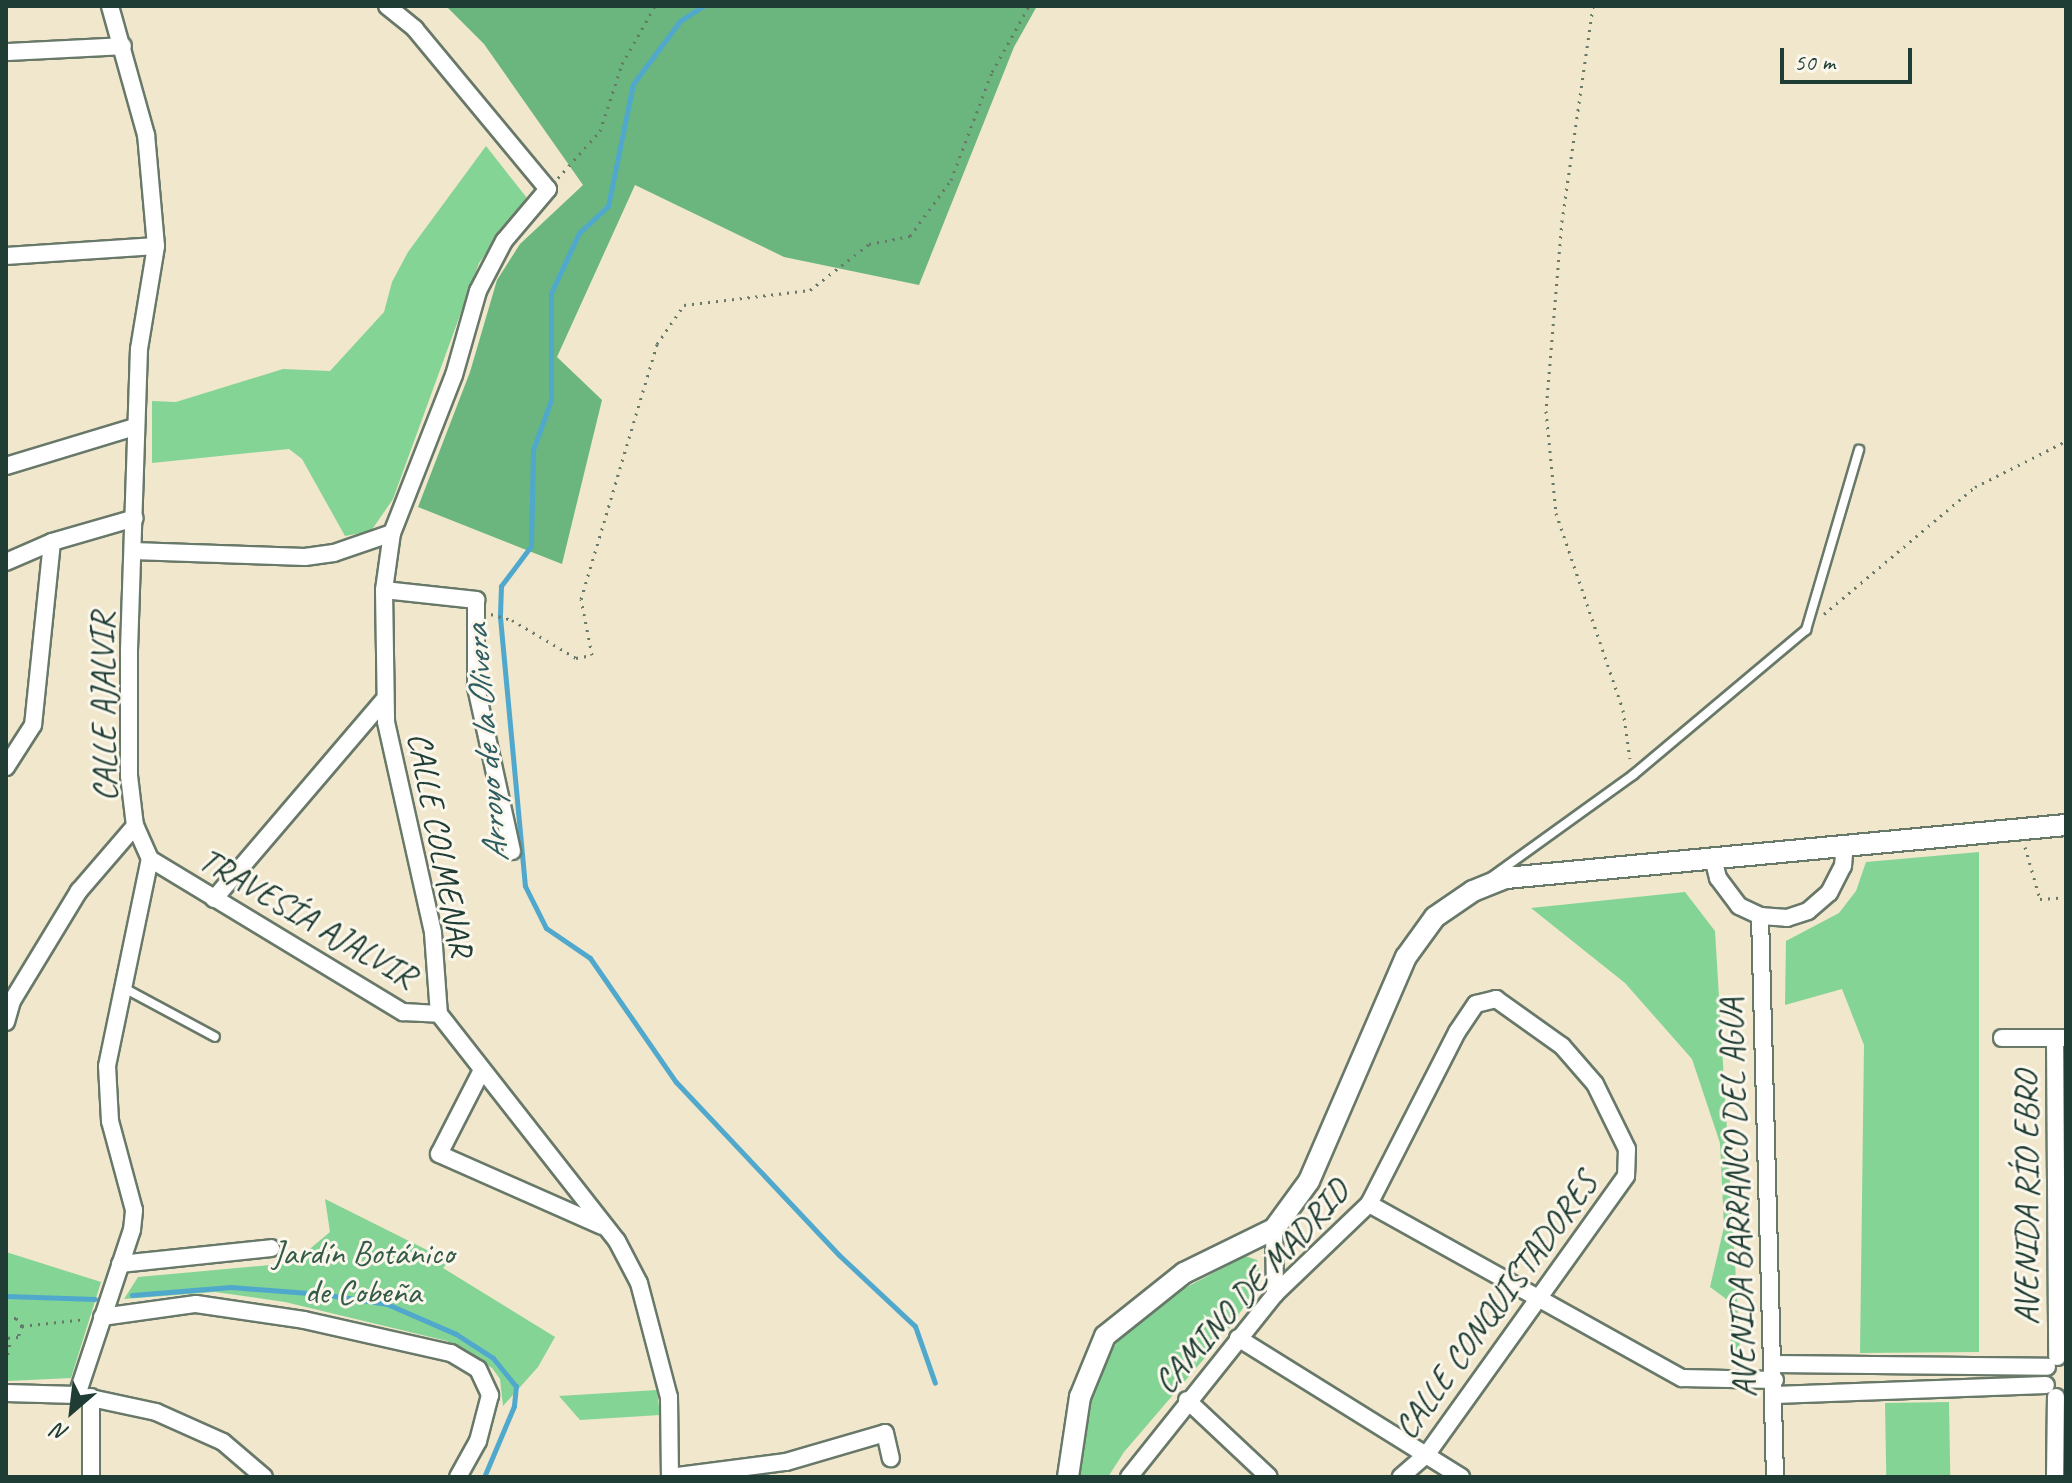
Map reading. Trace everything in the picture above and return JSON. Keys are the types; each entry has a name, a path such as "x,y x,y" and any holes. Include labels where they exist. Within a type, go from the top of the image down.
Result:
{"street":[{"name":"CALLE AJALVIR","path":"110,6 146,135 156,246 139,349 134,427 129,762 135,826 150,859"},
{"path":"387,6 415,29 548,189"},
{"path":"6,52 123,46"},
{"name":"CALLE COLMENAR","path":"439,1014 433,933 384,700 384,590 392,533 445,398 488,267 548,189"},
{"path":"6,256 156,246"},
{"path":"6,466 134,427"},
{"path":"6,562 52,542 135,518"},
{"path":"133,551 305,557 334,553 392,533"},
{"path":"6,767 33,725 52,542"},
{"path":"384,590 476,600 476,687 512,851"},
{"path":"214,899 384,700"},
{"path":"1068,1477 1080,1397 1105,1336 1184,1273 1274,1229 1309,1181 1406,957 1435,917 1473,891 1506,878 2066,825"},
{"path":"6,1022 12,1001 79,891 135,826"},
{"path":"1713,858 1727,891 1739,906 1760,916 1787,918 1808,911 1829,893 1843,866 1845,845"},
{"path":"91,1477 84,1396 102,1317 134,1210 107,1097 107,1066 150,859"},
{"name":"TRAVESÍA AJALVIR","path":"150,859 403,1012 439,1014"},
{"name":"AVENIDA BARRANCO DEL AGUA","path":"1760,916 1759,1011 1775,1380 1775,1477"},
{"name":"CALLE CONQUISTADORES","path":"1401,1477 1427,1454 1542,1299 1626,1176 1627,1149 1595,1084 1562,1046 1496,999 1476,1004"},
{"name":"CAMINO DE MADRID","path":"1129,1477 1187,1400 1275,1294 1369,1204 1476,1004"},
{"path":"439,1014 481,1072 606,1228 639,1283 655,1332 669,1397 670,1477 786,1462 885,1433 891,1458"},
{"path":"2002,1038 2060,1038"},
{"name":"AVENIDA RÍO EBRO","path":"2056,1394 2060,1038"},
{"path":"481,1072 439,1154 606,1228"},
{"path":"1369,1204 1682,1378 2056,1394 2055,1477"},
{"path":"1274,1229 1275,1294"},
{"path":"120,1264 271,1248"},
{"path":"102,1317 196,1304 304,1320 451,1353 478,1369 490,1395 478,1441 458,1477"},
{"path":"1238,1338 1461,1477"},
{"path":"1775,1380 2057,1359"},
{"path":"6,1393 84,1396 189,1425 239,1452 264,1477"},
{"path":"1187,1400 1269,1477"}],"lane":[{"path":"1473,891 1633,775 1806,630 1859,450"},
{"path":"124,987 215,1037"}],"path":[{"path":"548,189 600,131 622,64 655,6"},
{"path":"476,610 512,620 576,658 592,655 581,599 657,344 684,305 810,290 869,244 910,236 951,180 992,72 1029,6"},
{"path":"1593,6 1562,220 1546,411 1556,513 1623,710 1633,775"},
{"path":"1806,630 1975,487 2066,441"},
{"path":"2020,829 2040,899 2066,897"},
{"path":"6,1362 8,1338 22,1326 102,1317"},
{"path":"6,1318 16,1318 22,1326"}],"green space":[{"path":"446,6 1037,6 1014,47 919,285 784,257 635,185 557,357 602,400 562,564 418,507 470,372 497,280 520,244 583,185 484,44"},
{"path":"486,146 527,198 479,263 393,499 371,531 345,536 302,459 289,449 152,463 152,401 176,402 283,369 330,371 384,312 392,282 408,252"},
{"path":"1979,852 1979,1352 1860,1353 1864,1045 1842,989 1785,1005 1786,941 1839,913 1856,891 1866,862"},
{"path":"1685,892 1715,931 1741,1363 1732,1363 1729,1301 1710,1287 1724,1227 1720,1143 1692,1059 1625,983 1531,908"},
{"name":"Jardín Botánico de Cobeña","path":"325,1199 449,1261 443,1268 555,1337 538,1367 503,1406 500,1379 492,1368 447,1341 285,1302 215,1292 124,1299 138,1277 293,1263 330,1232"},
{"path":"6,1252 101,1282 71,1378 8,1381"},
{"path":"1245,1256 1257,1260 1261,1281 1229,1329 1223,1324 1215,1333 1221,1339 1124,1452 1108,1477 1080,1477 1088,1405 1103,1363 1128,1326 1157,1303"},
{"path":"657,1390 660,1415 580,1420 559,1396"},
{"path":"1949,1402 1950,1477 1886,1477 1885,1403"}],"waterway":[{"name":"Arroyo de la Olivera","path":"703,6 680,21 633,84 608,206 579,233 551,293 551,400 533,450 531,546 501,586 500,617 525,886 546,928 590,958 676,1082 839,1255 915,1326 935,1383"},
{"path":"132,1295 231,1287 322,1294 387,1304 456,1334 493,1358 516,1386 514,1406 484,1477"},
{"path":"6,1296 95,1299"}]}
